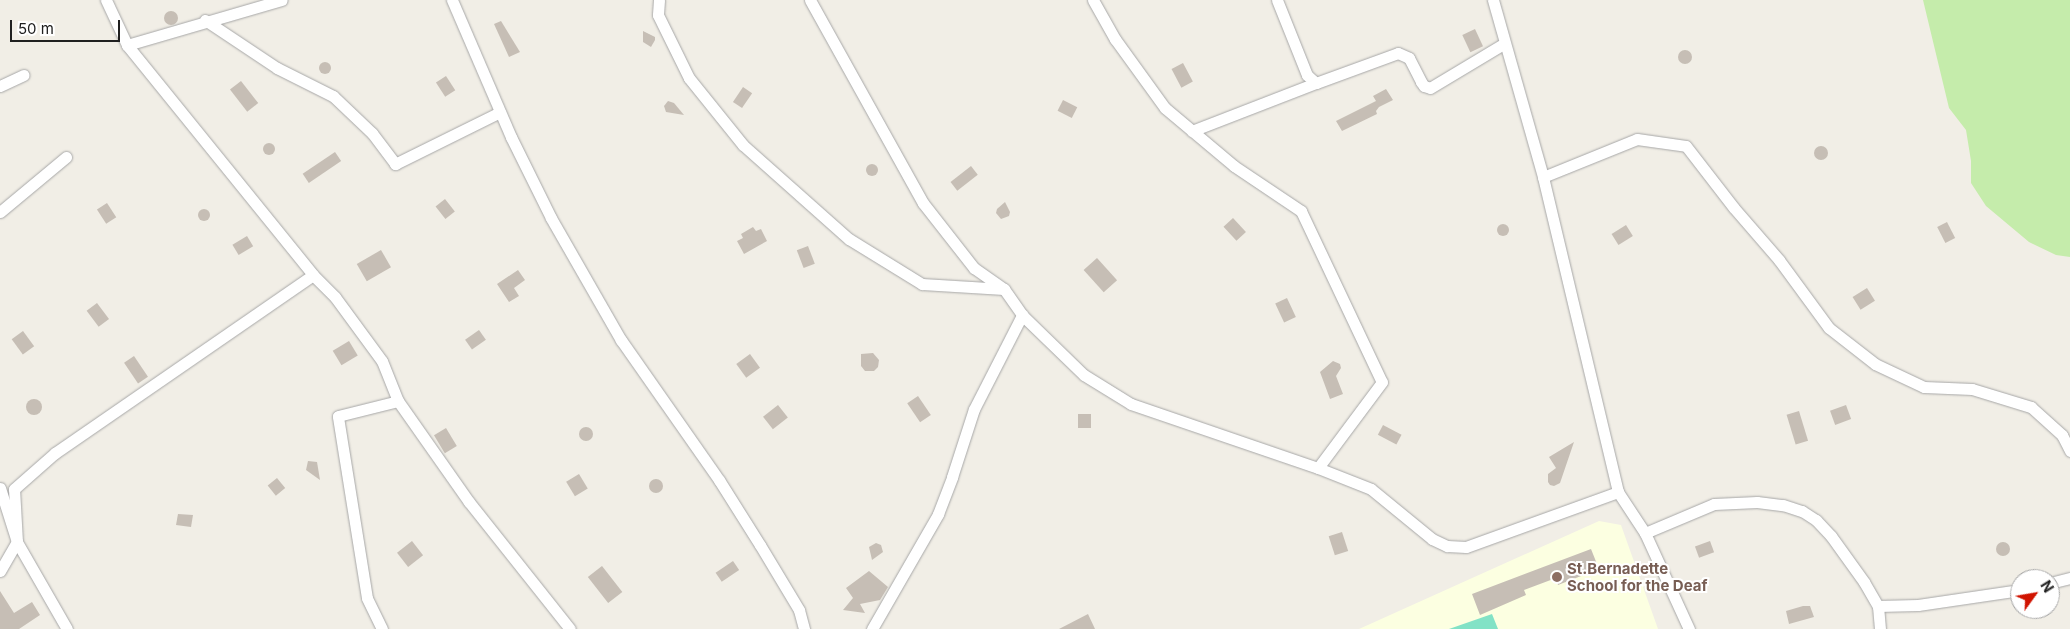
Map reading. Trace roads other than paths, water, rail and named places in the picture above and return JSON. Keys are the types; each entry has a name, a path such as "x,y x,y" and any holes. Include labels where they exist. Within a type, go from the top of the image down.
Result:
{"street":[{"path":"106,0 127,45 313,275 335,298 382,361 398,401 469,502 570,629"},
{"path":"127,45 206,20 282,0"},
{"path":"452,0 500,112 551,218 621,340 740,512 798,610 804,629"},
{"path":"659,0 658,15 689,78 743,145 849,239 922,284 1004,289"},
{"path":"810,0 923,203 974,268 1004,289 1022,315 1084,375 1131,404 1318,468 1371,489 1432,539 1447,546 1466,547 1618,492"},
{"path":"1093,0 1115,39 1165,108 1234,166 1301,211 1382,382 1318,468"},
{"path":"1277,0 1307,75 1316,83"},
{"path":"1493,0 1543,177 1618,492 1645,533 1689,629"},
{"path":"206,20 277,68 333,96 372,133 395,164 500,112"},
{"path":"1192,131 1316,83 1398,54 1409,58 1421,82 1424,86 1430,88 1505,43"},
{"path":"0,86 24,75"},
{"path":"1543,177 1637,139 1686,146 1734,208 1779,260 1829,328 1875,364 1924,387 1972,389 2031,407 2062,435 2070,451"},
{"path":"0,212 66,157"},
{"path":"0,571 17,542 14,489 55,453 313,275"},
{"path":"872,629 938,514 974,409 1022,315"},
{"path":"382,629 367,598 338,416 398,401"},
{"path":"0,488 17,542 68,629"},
{"path":"1645,533 1714,504 1757,502 1783,505 1802,511 1816,520 1831,536 1864,582 1878,606 1880,629"},
{"path":"1878,606 1918,605 2010,591"}],"place":[{"name":"St.Bernadette School for the Deaf","path":"1557,577"}]}
